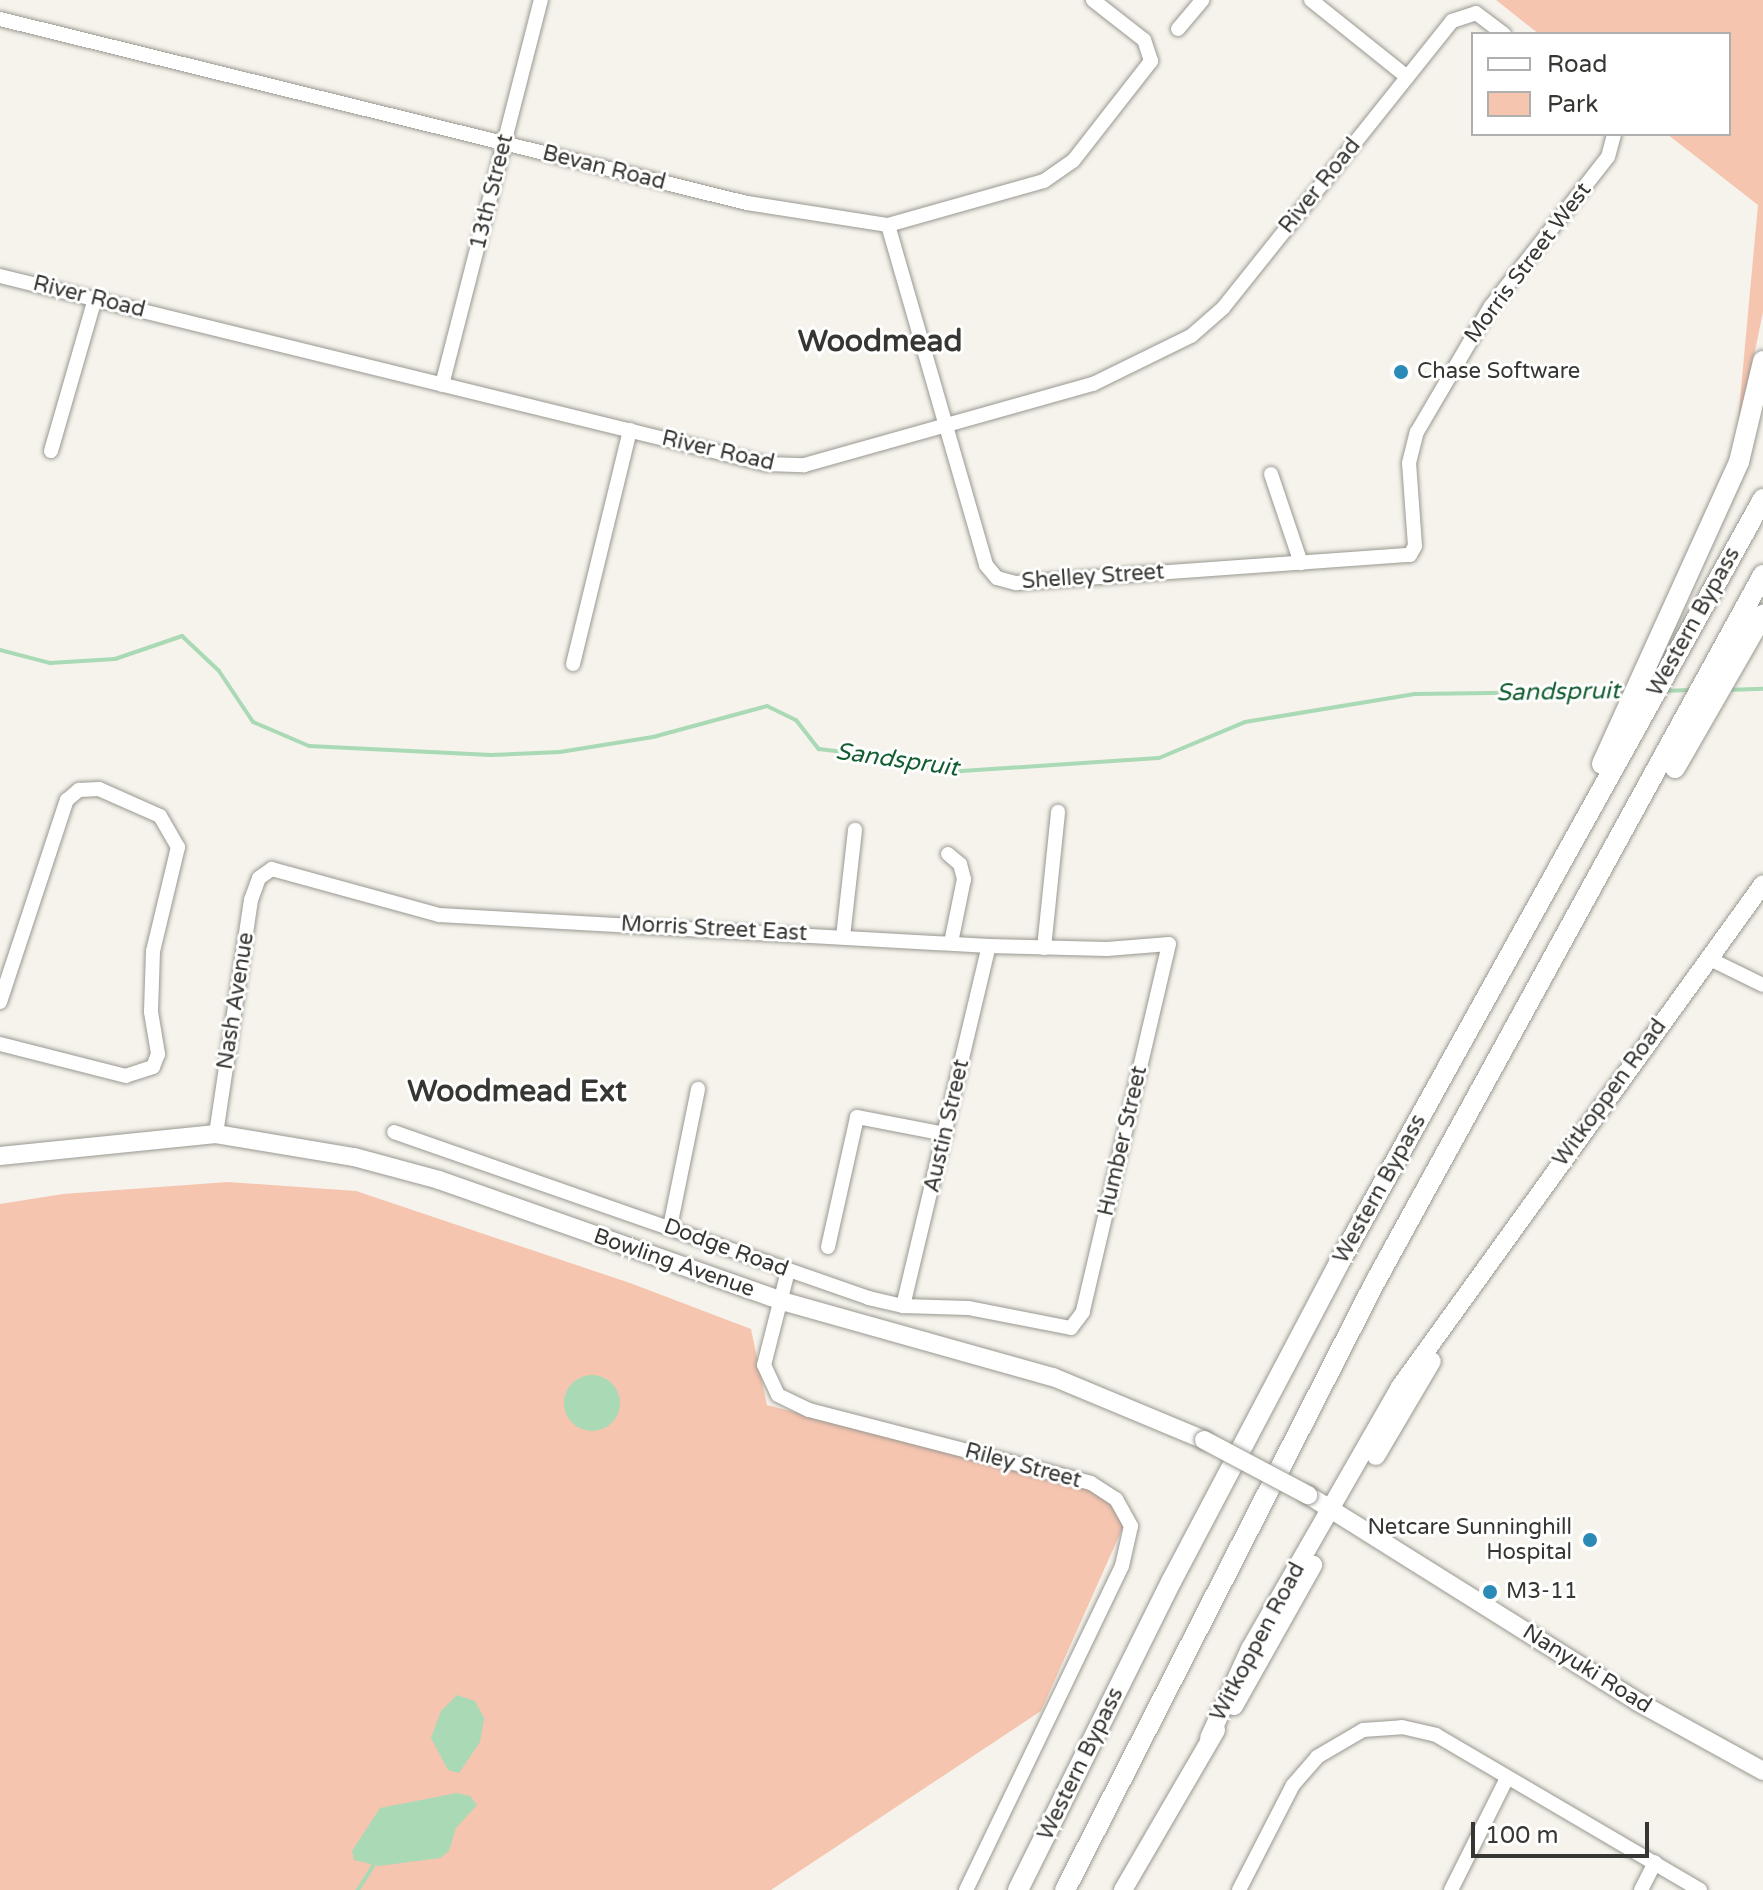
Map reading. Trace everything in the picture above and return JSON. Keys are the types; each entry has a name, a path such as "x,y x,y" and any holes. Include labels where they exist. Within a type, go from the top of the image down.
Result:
{"highway":[{"path":"1630,722 1662,633 1747,440 1763,361"},
{"path":"1702,544 1763,435"},
{"name":"Western Bypass","path":"1018,1890 1288,1359 1535,909 1630,722 1682,640 1763,499"},
{"name":"Western Bypass","path":"1065,1890 1374,1284 1567,936 1615,870 1735,645 1763,575"},
{"path":"1735,645 1763,615"}],"main road":[{"name":"Witkoppen Road","path":"1123,1890 1209,1738 1236,1703 1330,1508 1400,1387 1763,884"},
{"name":"Bowling Avenue","path":"0,1156 216,1134 297,1146 427,1177 782,1301 1015,1365 1204,1440 1330,1508"},
{"name":"Nanyuki Road","path":"1330,1508 1763,1763"},
{"name":"Nanyuki Road","path":"1330,1508 1638,1702 1763,1771"}],"street":[{"name":"13th Street","path":"442,385 541,0"},
{"name":"Bevan Road","path":"0,19 747,203 888,225 1054,177 1144,74 1152,54 1144,40 1093,0"},
{"path":"1178,29 1202,0"},
{"path":"1311,0 1407,77"},
{"name":"River Road","path":"0,276 792,467 945,427 1116,376 1191,336 1223,308 1407,77 1462,14 1476,13 1501,32"},
{"name":"Morris Street West","path":"1414,553 1409,463 1417,432 1491,306 1608,157 1613,136"},
{"name":"Shelley Street","path":"888,225 986,565 1005,581 1414,553"},
{"path":"51,451 95,299"},
{"path":"573,664 630,430"},
{"path":"1271,474 1301,563"},
{"path":"0,1002 67,800 79,790 99,789 160,816 178,847 153,951 151,1012 158,1054 149,1071 126,1076 0,1044"},
{"path":"1044,948 1058,812"},
{"path":"843,937 855,830"},
{"path":"951,943 964,879 957,854"},
{"name":"Morris Street East","path":"265,871 291,871 439,915 989,946 1044,948 1169,944"},
{"name":"Nash Avenue","path":"216,1134 251,900 265,871"},
{"name":"Humber Street","path":"1065,1328 1075,1326 1083,1312 1169,944"},
{"name":"Austin Street","path":"903,1306 989,946"},
{"path":"1708,958 1763,985"},
{"path":"670,1227 698,1089"},
{"path":"828,1247 857,1117 945,1134"},
{"name":"Dodge Road","path":"394,1132 788,1271 903,1306 968,1308 1065,1328"},
{"name":"Riley Street","path":"788,1271 764,1365 772,1388 791,1404 1091,1483 1116,1499 1128,1516 1131,1535 1122,1566 966,1890"},
{"path":"1239,1890 1293,1785 1330,1745 1354,1733 1383,1727 1416,1729 1700,1890"},
{"path":"1451,1890 1507,1778"},
{"path":"1641,1890 1655,1862"}],"green space":[{"path":"1496,0 1763,0 1763,312 1736,443 1758,205 1670,136 1731,136 1731,32 1536,32"},
{"path":"228,1182 356,1191 630,1283 751,1329 767,1405 1106,1491 1124,1525 1041,1711 771,1890 0,1890 0,1204 63,1194"}],"shaded area":[{"path":"592,1375 612,1383 620,1403 612,1423 592,1431 572,1423 564,1403 572,1383"},
{"path":"457,1695 475,1701 484,1718 480,1742 459,1773 448,1770 431,1738 441,1711"},
{"path":"457,1793 470,1796 477,1805 456,1828 449,1851 440,1858 379,1866 354,1860 352,1851 380,1808"}],"waterway":[{"name":"Sandspruit","path":"0,650 50,663 115,659 182,636 219,671 253,722 309,746 491,755 560,752 653,737 767,706 796,720 819,749 900,759 947,772 1159,758 1245,722 1415,694 1626,691"},
{"name":"Sandspruit","path":"1727,690 1763,689"},
{"name":"Sandspruit","path":"1663,691 1690,690"},
{"path":"358,1890 375,1863"}],"place":[{"name":"Chase Software","path":"1401,372"},
{"name":"Netcare Sunninghill Hospital","path":"1590,1540"},
{"name":"M3-11","path":"1490,1592"}],"district":[{"name":"Woodmead","path":"880,342"},
{"name":"Woodmead Ext","path":"517,1092"}]}
